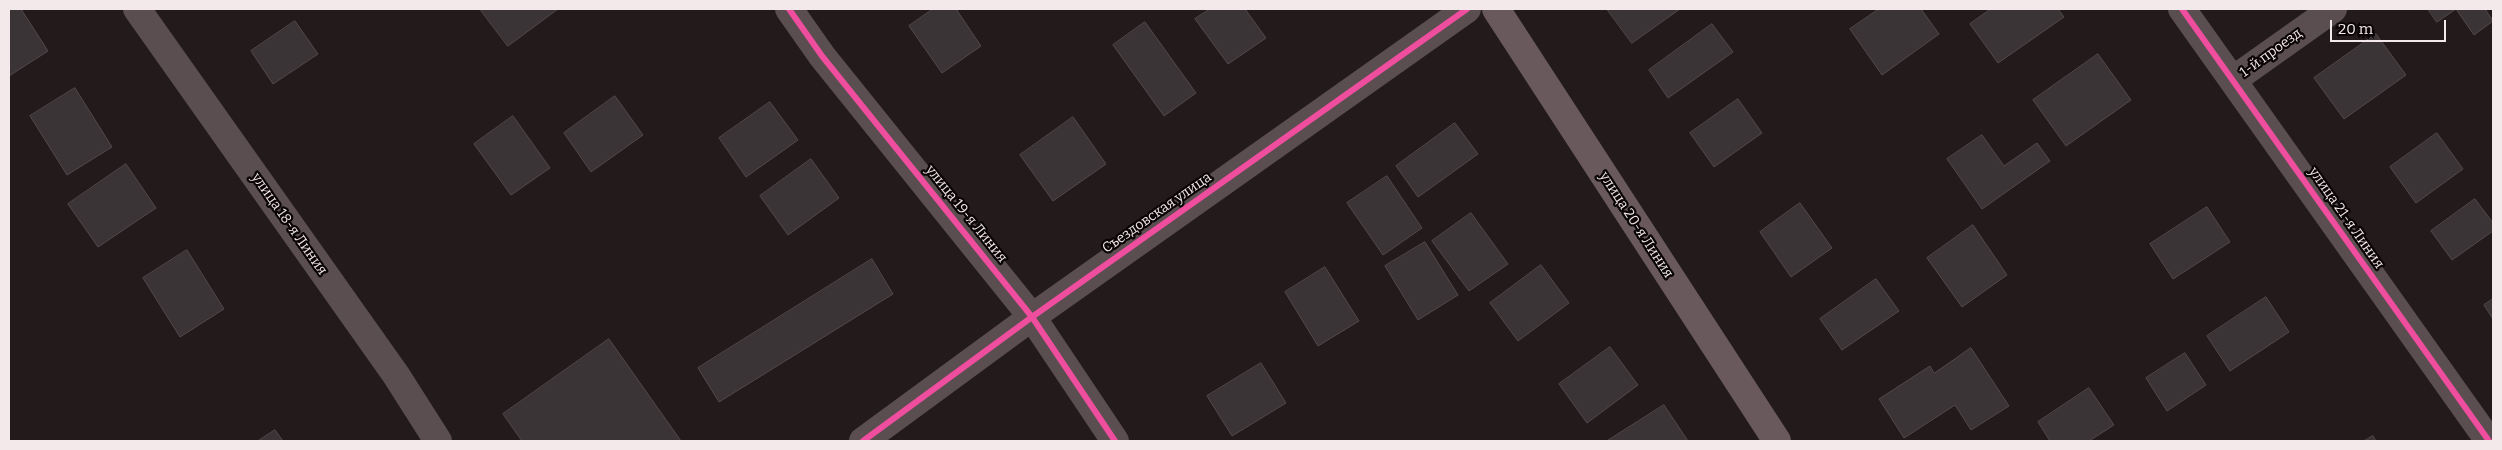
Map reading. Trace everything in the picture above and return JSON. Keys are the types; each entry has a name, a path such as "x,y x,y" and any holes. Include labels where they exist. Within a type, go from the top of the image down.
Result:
{"main road":[{"name":"улица 20-я Линия","path":"1496,9 1777,441"}],"street":[{"name":"улица 18-я Линия","path":"137,9 396,375 438,441"},
{"name":"улица 19-я Линия","path":"789,9 822,56 1032,317 1115,441"},
{"name":"Съездовская улица","path":"863,441 1032,317 1467,9"},
{"name":"улица 21-я Линия","path":"2182,9 2489,441"},
{"name":"1-й проезд","path":"2233,80 2333,9"}],"building":[{"path":"9,9 21,9 48,51 9,76"},
{"path":"480,9 558,9 508,46"},
{"path":"933,9 956,9 981,46 942,73 909,26"},
{"path":"1210,9 1245,9 1266,38 1228,64 1195,19"},
{"path":"1607,9 1680,9 1632,43"},
{"path":"1879,9 1921,9 1939,34 1882,75 1850,29"},
{"path":"1991,9 2058,9 2064,17 1998,63 1970,24"},
{"path":"2428,9 2456,9 2437,22"},
{"path":"2456,9 2485,9 2493,21 2474,35"},
{"path":"295,21 318,54 273,84 251,51"},
{"path":"1145,22 1196,93 1164,116 1113,45"},
{"path":"1712,24 1733,52 1668,98 1649,70"},
{"path":"2376,34 2406,75 2344,119 2314,78"},
{"path":"2098,54 2131,100 2066,146 2033,100"},
{"path":"75,88 112,147 67,175 30,116"},
{"path":"615,96 643,135 591,172 564,133"},
{"path":"1738,99 1762,133 1714,167 1690,133"},
{"path":"770,102 798,140 746,177 719,138"},
{"path":"513,116 550,168 511,195 474,144"},
{"path":"1073,117 1106,164 1053,201 1020,155"},
{"path":"1455,123 1478,154 1418,197 1396,166"},
{"path":"2437,133 2463,169 2416,203 2390,167"},
{"path":"1982,135 2004,166 2037,143 2050,161 1982,209 1947,159"},
{"path":"811,159 839,198 788,235 760,196"},
{"path":"126,164 156,208 98,247 68,204"},
{"path":"1387,176 1422,228 1383,255 1347,203"},
{"path":"2475,199 2493,223 2493,231 2452,260 2431,231"},
{"path":"1800,203 1832,248 1791,277 1760,232"},
{"path":"2207,207 2230,242 2173,279 2150,244"},
{"path":"1471,213 1508,264 1469,291 1432,241"},
{"path":"1973,225 2007,275 1962,307 1927,258"},
{"path":"1425,242 1458,295 1418,320 1385,266"},
{"path":"187,250 224,309 180,337 143,278"},
{"path":"872,259 893,294 719,402 698,368"},
{"path":"1541,265 1569,303 1518,341 1490,303"},
{"path":"1325,267 1359,321 1318,346 1285,292"},
{"path":"1876,279 1899,311 1842,350 1820,319"},
{"path":"2266,297 2289,332 2230,371 2207,336"},
{"path":"2493,299 2493,319 2484,305"},
{"path":"609,339 681,441 522,441 503,414"},
{"path":"1610,347 1638,385 1587,423 1559,384"},
{"path":"1971,348 2009,406 1971,430 1955,405 1904,438 1879,399 1930,366 1934,373"},
{"path":"2185,353 2206,385 2167,411 2146,378"},
{"path":"1261,363 1286,403 1232,436 1207,396"},
{"path":"2089,388 2114,425 2089,441 2050,441 2038,422"},
{"path":"1664,405 1688,441 1607,441"},
{"path":"275,430 283,441 258,441"},
{"path":"2373,436 2376,441 2364,441"}],"cycle path":[{"path":"789,9 822,56 1032,317 1115,441"},
{"path":"863,441 1032,317 1467,9"},
{"path":"2182,9 2489,441"}]}
